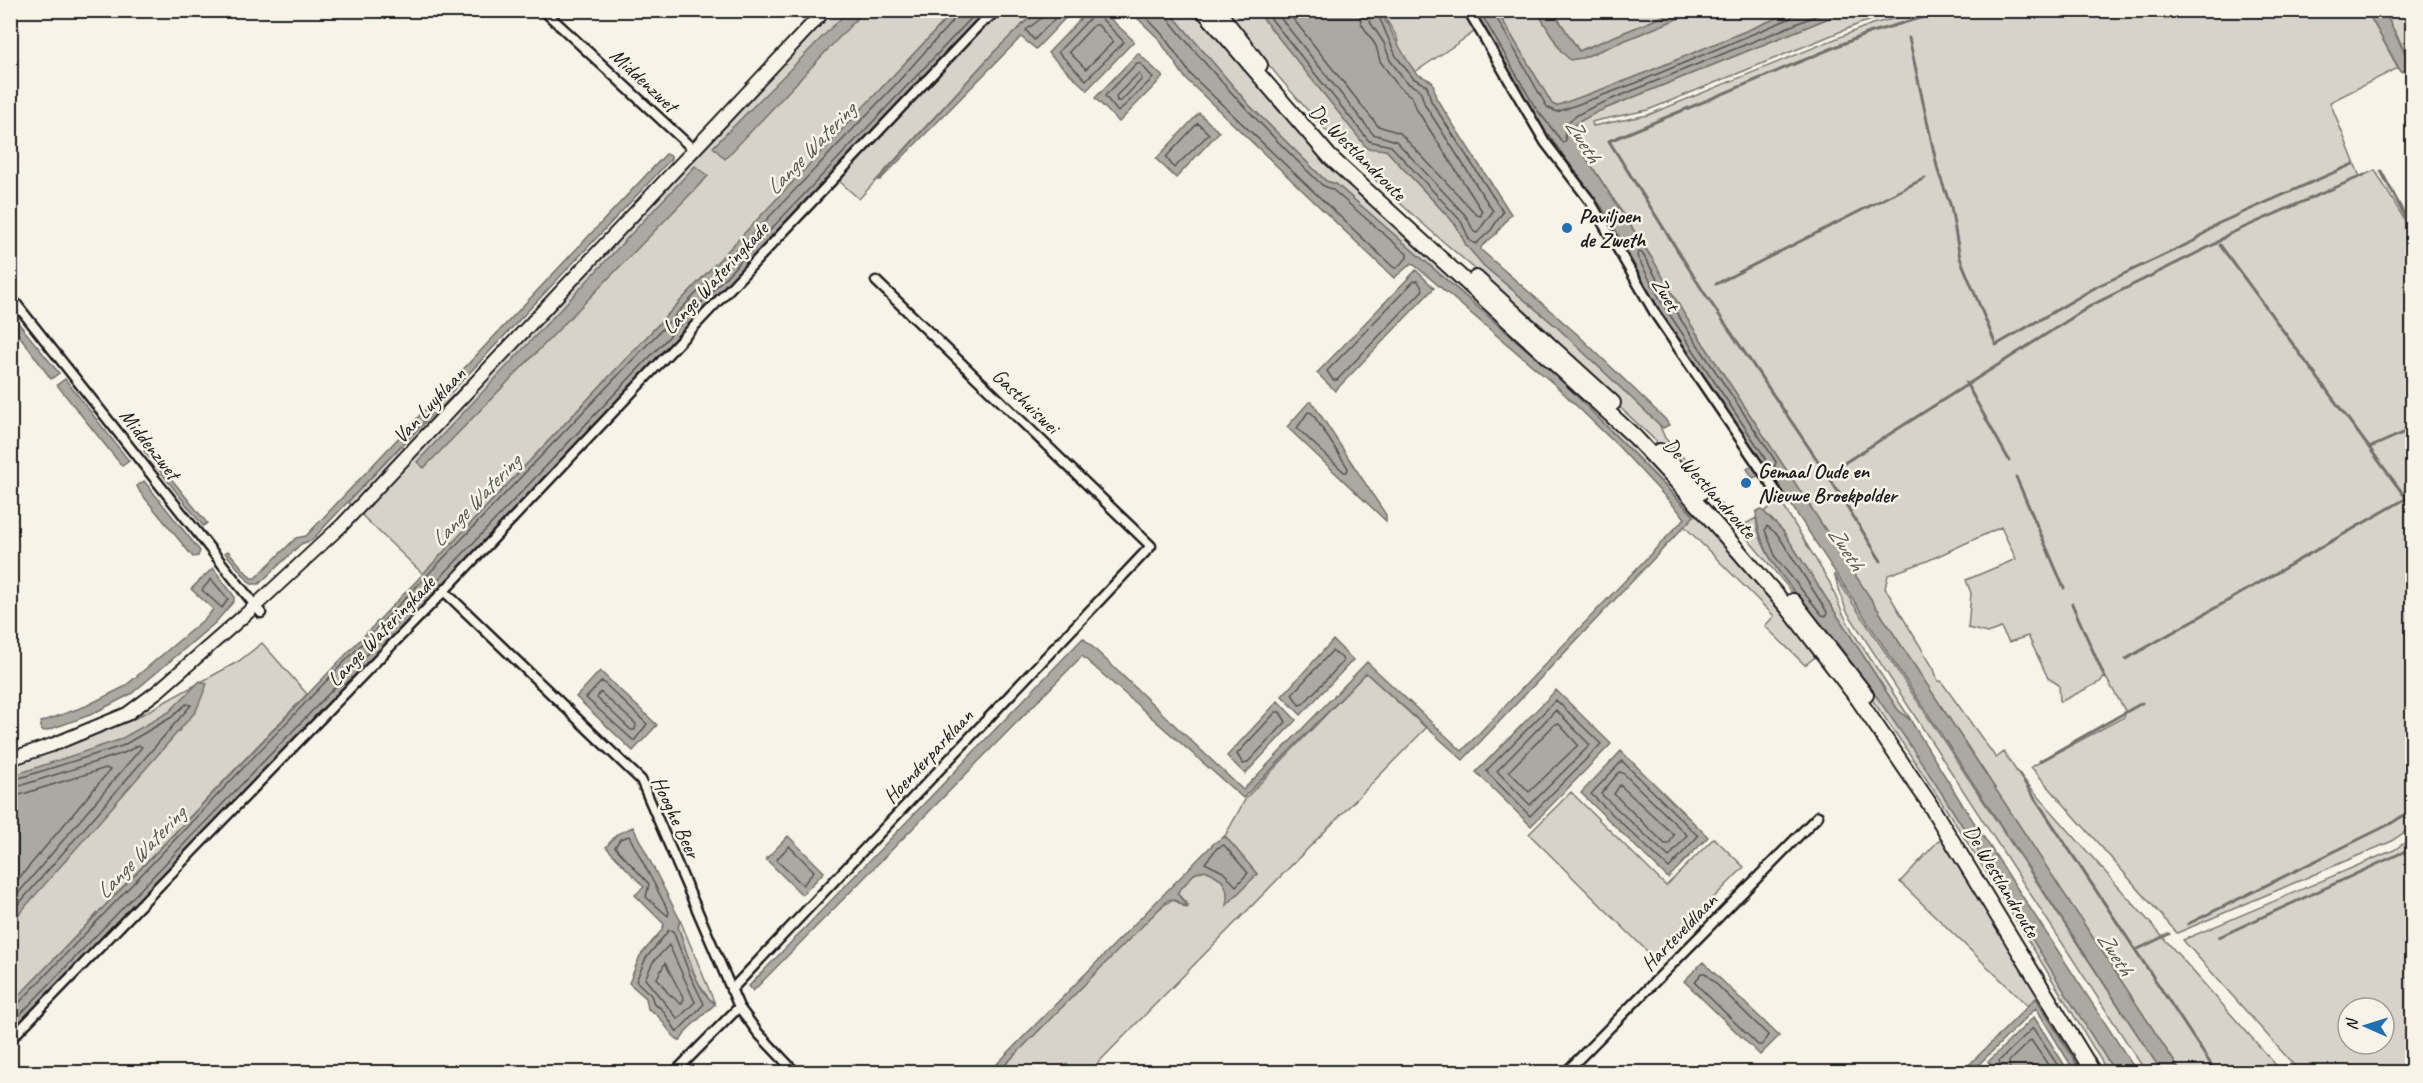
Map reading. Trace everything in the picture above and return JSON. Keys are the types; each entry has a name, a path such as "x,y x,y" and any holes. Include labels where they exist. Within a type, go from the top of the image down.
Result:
{"main road":[{"name":"De Westlandroute","path":"1203,10 1330,157 1635,437 1702,509 1788,608 1858,699 1922,791 2092,1072"},
{"name":"De Westlandroute","path":"1217,10 1266,73 1337,151 1415,225 1575,366 1709,503 1795,602 1866,695 1929,785 2103,1072"}],"street":[{"name":"Middenzwet","path":"543,10 695,151"},
{"name":"Van Luyklaan","path":"10,759 52,745 127,714 257,610 342,525 825,10"},
{"name":"Lange Wateringkade","path":"10,1040 444,591 979,25 998,10"},
{"name":"Zwet","path":"1468,10 1545,142 1590,201 1656,315 1782,500"},
{"name":"Gasthuiswei","path":"876,281 1151,546"},
{"name":"Middenzwet","path":"10,296 257,610"},
{"name":"Hoenderparklaan","path":"731,990 1151,546"},
{"name":"Hooghe Beer","path":"444,591 641,780 739,1007 758,1033 795,1072"},
{"name":"Harteveldlaan","path":"1566,1072 1818,816"},
{"path":"675,1072 739,1007"}],"shaded area":[{"path":"832,11 954,11 423,574 348,502 403,444 690,164"},
{"path":"1004,11 1043,11 1026,21 994,52 859,199 838,180 983,26"},
{"path":"1169,11 1197,11 1278,110 1367,201 1614,423 1732,548 1771,601 1819,654 1805,665 1765,626 1774,616 1684,526 1693,514 1557,376 1336,184 1326,181 1250,106"},
{"path":"1226,11 1257,11 1367,147 1386,150 1456,225 1466,245 1484,266 1557,327 1659,424 1665,438 1707,483 1704,487 1742,526 1756,518 1765,550 1774,565 1871,687 1908,740 1979,850 2115,1072 2108,1072 1988,876 1905,747 1816,623 1768,563 1693,479 1591,379 1549,332 1413,215 1360,166 1306,109"},
{"path":"1381,11 1464,11 1477,30 1415,72 1399,49 1397,37"},
{"path":"1497,11 1537,11 1561,51 1582,58 1696,11 1794,11 1633,78 1556,106 1552,104"},
{"path":"1553,11 1676,11 1579,51"},
{"path":"1846,11 1902,11 1859,24 1648,110 1595,121 1592,122 1593,126 1648,115 1872,24 1925,11 2367,11 2398,68 2330,102 2360,177 2375,170 2407,224 2412,222 2412,827 2390,842 2177,933 2031,767 2124,717 2126,712 2105,676 2100,682 2060,702 2059,685 2048,678 2028,636 2009,642 2001,628 1987,633 1968,628 1971,593 1966,580 2016,559 2001,527 1927,561 1888,575 1885,588 1934,669 1938,681 1941,681 1996,758 2004,752 2017,772 2282,1072 2181,1072 1684,314 1653,260 1570,133 1575,124 1597,112"},
{"path":"2384,11 2412,11 2412,64"},
{"path":"1774,504 1784,507 1830,583 1856,637 1911,720 1898,710 1783,531 1764,512"},
{"path":"1834,574 2162,1072 2146,1072 1846,610"},
{"path":"262,643 307,694 11,1004 11,766 132,720 239,661"},
{"path":"1366,673 1426,728 1089,1072 998,1072 1156,911 1173,899 1186,908 1188,905 1177,893 1194,874 1205,870 1220,879 1226,887 1227,904 1257,874 1225,836 1246,798"},
{"path":"1571,792 1666,886 1714,838 1744,867 1654,958 1529,834"},
{"path":"1941,838 1949,852 1953,850 2088,1072 2081,1072 2037,998 2028,1006 1900,882"},
{"path":"2412,838 2412,1072 2300,1072 2183,940 2394,850"},
{"path":"680,920 715,1004 696,979 678,927"}],"water":[{"path":"849,10 864,11 725,159 713,147"},
{"path":"1043,10 1072,11 1036,49 1021,37 878,180 994,52 1026,21"},
{"path":"1089,10 1102,11 1134,41 1087,90 1048,53"},
{"path":"954,11 987,11 444,583 11,1033 11,1004 423,574"},
{"path":"1130,11 1169,11 1250,106 1326,181 1336,184 1557,376 1694,516 1463,760 1366,673 1243,798 1082,656 753,991 749,986 1083,638 1243,790 1367,662 1462,751 1685,518 1618,446 1555,385 1412,263 1394,278 1186,79 1158,38"},
{"path":"1257,11 1381,11 1413,69 1433,83 1436,98 1511,214 1496,234 1481,247 1481,250 1577,334 1669,425 1663,428 1557,327 1484,266 1466,245 1456,225 1386,150 1367,148"},
{"path":"1472,11 1497,11 1552,104 1556,106 1633,78 1794,11 1846,11 1597,112 1575,124 1570,133 1653,260 1684,314 2181,1072 2162,1072 1769,471 1753,478 1747,469 1760,460 1656,306 1609,217 1530,110"},
{"path":"1537,11 1553,11 1579,51 1676,11 1696,11 1582,58 1570,60 1561,51"},
{"path":"2367,11 2384,11 2412,68 2401,72"},
{"path":"1138,53 1163,77 1119,122 1095,98"},
{"path":"1199,113 1219,132 1176,178 1156,159"},
{"path":"666,154 671,156 671,159 312,540 301,544 259,584 251,584 225,553 228,551 251,578 255,578 296,538 306,536"},
{"path":"695,166 708,176 424,468 417,462"},
{"path":"1416,270 1434,288 1335,391 1317,373"},
{"path":"11,314 59,373 51,379 11,324"},
{"path":"65,379 129,461 122,466 57,385"},
{"path":"1309,402 1312,402 1386,515 1386,521 1287,427"},
{"path":"147,449 207,523 203,526 144,451"},
{"path":"144,481 200,551 198,556 193,557 140,492 137,486"},
{"path":"1761,509 1783,531 1898,710 1911,721 1964,807 2137,1072 2115,1072 1979,852 1909,744 1833,638 1774,564 1759,530 1756,512"},
{"path":"213,568 234,596 234,601 215,623 131,694 90,715 45,731 41,730 41,722 86,706 124,687 208,616 213,609 191,589"},
{"path":"1333,640 1353,660 1301,715 1282,696"},
{"path":"600,671 657,725 633,751 576,697"},
{"path":"200,681 207,684 196,711 11,923 11,776 119,740 169,712"},
{"path":"1556,690 1611,744 1531,826 1476,772"},
{"path":"1278,701 1296,720 1245,774 1227,756"},
{"path":"1621,751 1708,837 1668,878 1581,793"},
{"path":"633,827 680,920 678,927 696,979 715,1004 688,1029 680,1041 657,1015 648,1009 646,998 629,983 640,956 662,930 664,924 635,895 644,887 606,847 617,834"},
{"path":"788,836 824,872 802,895 766,859"},
{"path":"1225,836 1257,874 1226,906 1227,893 1221,879 1205,870 1194,874 1177,893 1188,908 1173,899 1168,900 998,1072 989,1072 1214,843"},
{"path":"1703,962 1779,1036 1760,1055 1684,981"},
{"path":"2036,998 2081,1072 2075,1072 2036,1008 1971,1072 1962,1072"},
{"path":"2034,1017 2069,1072 1999,1072 1988,1062"}],"waterway":[{"name":"Zweth","path":"1820,464 1703,291 1609,141 1869,33 1947,10"},
{"path":"1909,38 1938,171 1951,207 1960,258 1996,345 2098,286 2194,241 2217,224 2353,164"},
{"path":"2381,171 2412,229"},
{"name":"Zweth","path":"1881,561 1827,474 2092,305 2215,244 2227,235 2364,175"},
{"path":"1716,284 1925,178"},
{"path":"2220,245 2412,506"},
{"path":"1966,383 2009,460"},
{"path":"2371,447 2412,429"},
{"path":"2016,477 2064,588"},
{"path":"2126,659 2407,498"},
{"path":"2072,604 2105,678"},
{"path":"2040,761 2142,703"},
{"name":"Zweth","path":"2019,774 2216,1072"},
{"path":"2188,924 2390,824 2412,810"},
{"path":"2219,937 2412,848"},
{"path":"2405,853 2412,864"},
{"name":"Zweth","path":"2136,950 2169,934"}],"place":[{"name":"Paviljoen de Zweth","path":"1567,228"},
{"name":"Gemaal Oude en Nieuwe Broekpolder","path":"1746,483"}],"water label":[{"name":"Lange Watering","path":"810,148"},
{"name":"Lange Watering","path":"475,500"},
{"name":"Lange Watering","path":"140,852"}]}
